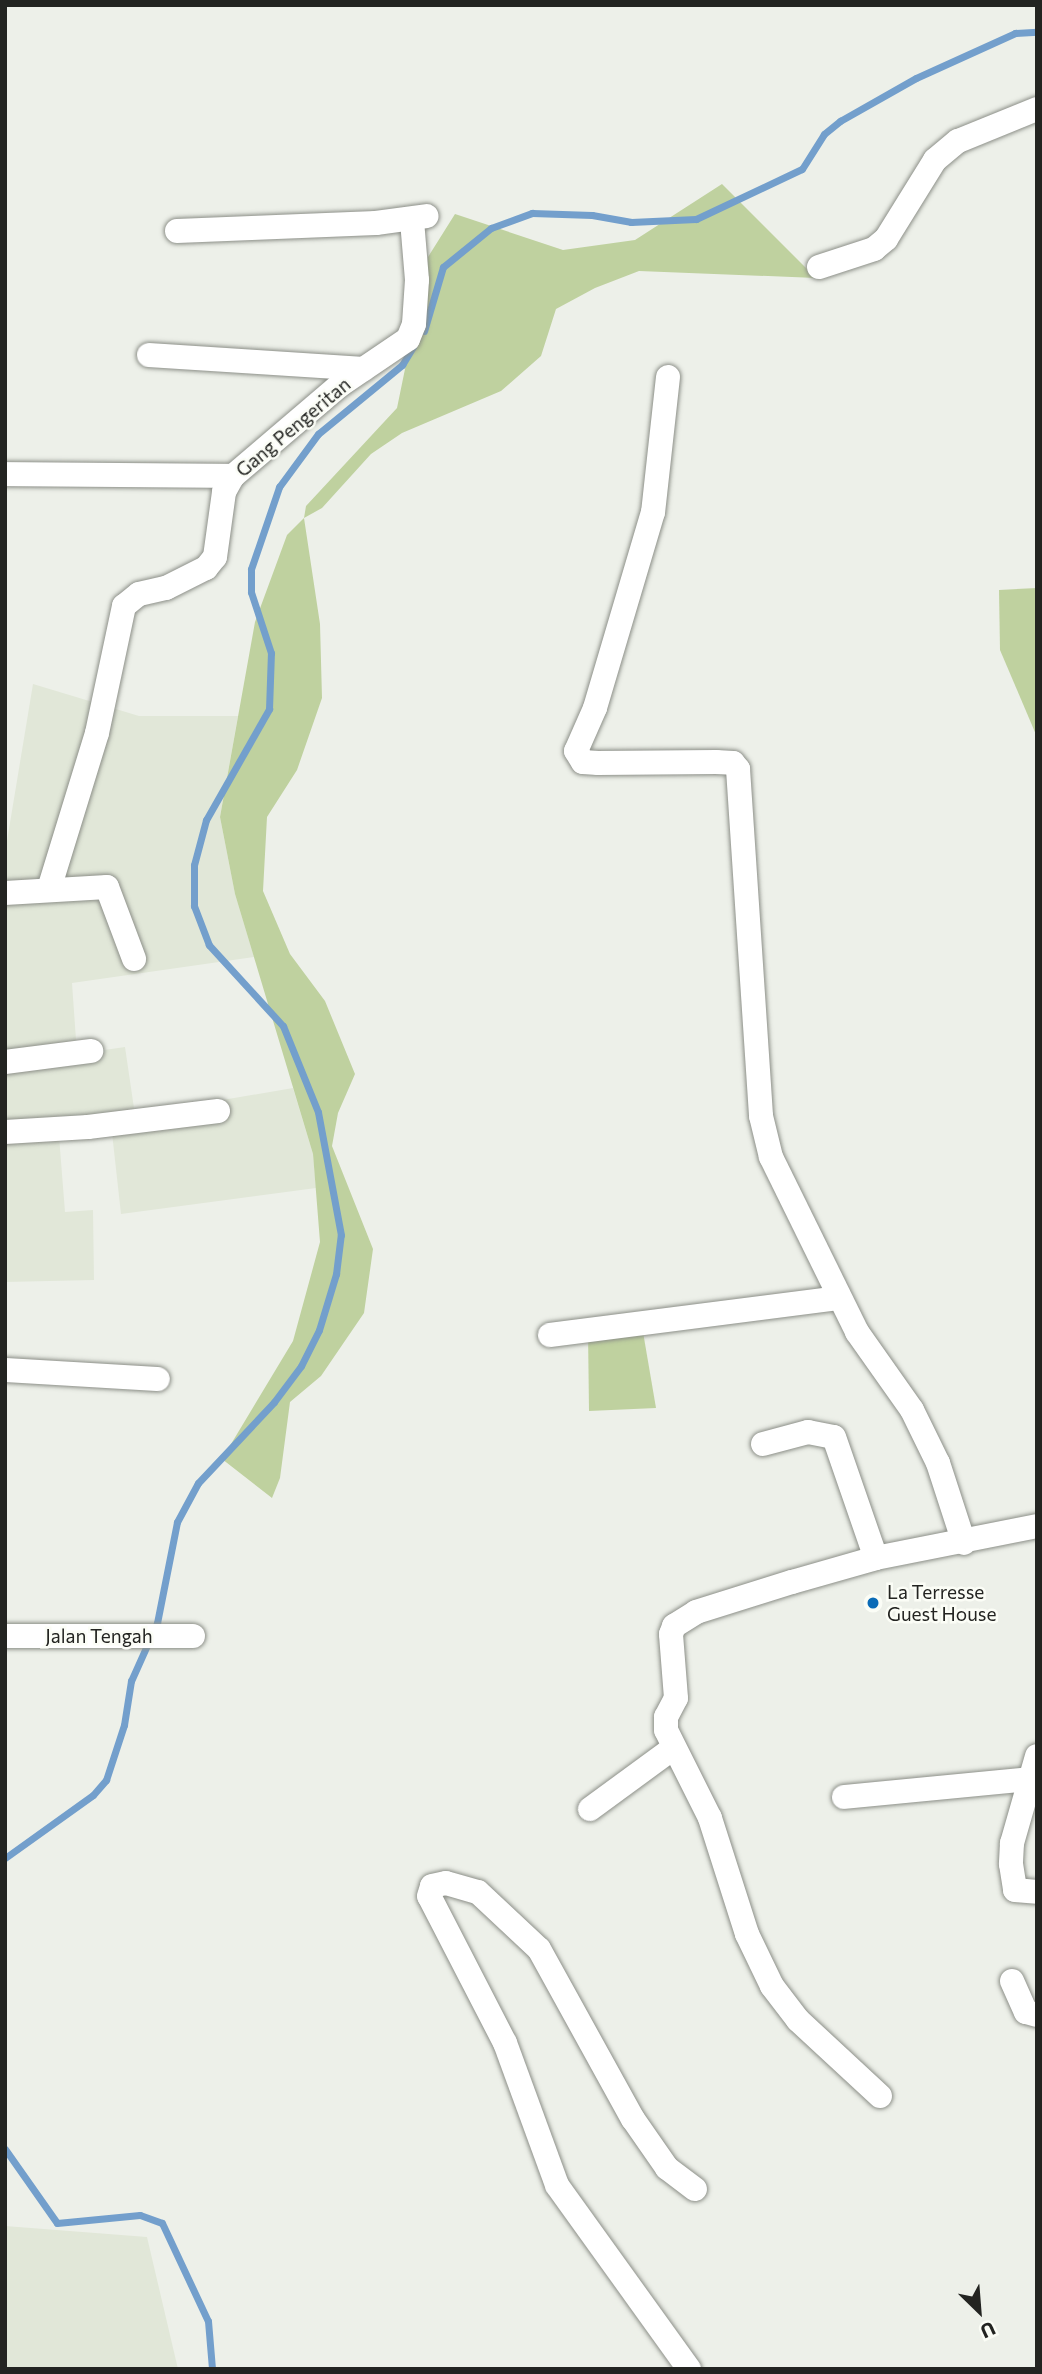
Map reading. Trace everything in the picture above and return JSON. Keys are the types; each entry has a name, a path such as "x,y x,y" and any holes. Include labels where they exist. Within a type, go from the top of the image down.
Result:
{"street":[{"path":"819,267 880,244 899,223 935,160 958,141 1037,109"},
{"name":"Gang Pengeritan","path":"49,889 97,733 124,606 139,594 194,577 206,568 215,557 224,492 233,477 364,369 398,349 414,324 420,218 177,231"},
{"path":"149,355 364,369"},
{"path":"668,377 653,512 595,708 576,751 583,762 598,764 716,762 733,763 738,769 761,1116 771,1157 793,1210 838,1298 912,1410 938,1463 964,1543"},
{"path":"5,474 233,477"},
{"path":"5,893 49,889 110,889 134,959"},
{"path":"5,1062 91,1051"},
{"path":"5,1132 88,1127 218,1111"},
{"path":"550,1335 838,1298"},
{"path":"5,1370 158,1379"},
{"path":"764,1444 808,1432 834,1437 876,1558"},
{"path":"880,2096 798,2020 772,1986 747,1934 710,1818 672,1749 665,1723 676,1698 674,1626 696,1612 876,1558 964,1543 1037,1526"},
{"name":"Jalan Tengah","path":"5,1636 193,1636"},
{"path":"590,1810 672,1749"},
{"path":"844,1797 1033,1768 1012,1843 1012,1875 1015,1890 1037,1892"},
{"path":"689,2369 557,2185 505,2043 429,1896 432,1886 446,1882 478,1892 539,1949 633,2119 667,2168 695,2189"},
{"path":"1012,1981 1026,2012 1037,2015"}],"shaded area":[{"path":"33,684 139,716 238,716 220,817 235,894 254,957 72,983 77,1054 125,1047 135,1115 293,1088 313,1154 316,1188 121,1214 112,1133 59,1136 65,1212 93,1210 94,1280 5,1282 5,853"},
{"path":"5,2226 147,2237 178,2369 5,2369"}],"green space":[{"path":"722,184 816,278 639,271 595,288 556,309 541,356 501,391 402,433 371,454 322,508 304,518 306,506 397,408 428,257 455,214 563,250 635,240"},
{"path":"304,518 320,624 322,698 297,770 267,817 263,891 290,954 325,1001 355,1074 338,1113 332,1146 373,1249 364,1313 321,1376 290,1402 280,1478 272,1498 222,1459 293,1341 320,1242 313,1154 235,894 220,817 255,622 287,535"},
{"path":"1037,588 1037,737 1000,650 999,590"},
{"path":"588,1331 643,1332 656,1408 589,1411"}],"waterway":[{"path":"424,331 443,267 491,228 532,213 592,215 631,222 696,219 802,169 824,134 840,121 916,78 1015,33 1037,32"},
{"path":"5,1858 93,1795 106,1780 124,1725 131,1681 157,1623 177,1522 198,1483 274,1402 301,1366 319,1330 336,1274 341,1235 318,1112 283,1026 209,945 194,906 194,865 206,820 269,709 271,653 251,592 251,569 279,487 318,434 402,365 413,347"},
{"path":"5,2149 57,2223 140,2215 162,2223 208,2321 212,2369"}],"place":[{"name":"La Terresse Guest House","path":"873,1603"}]}
